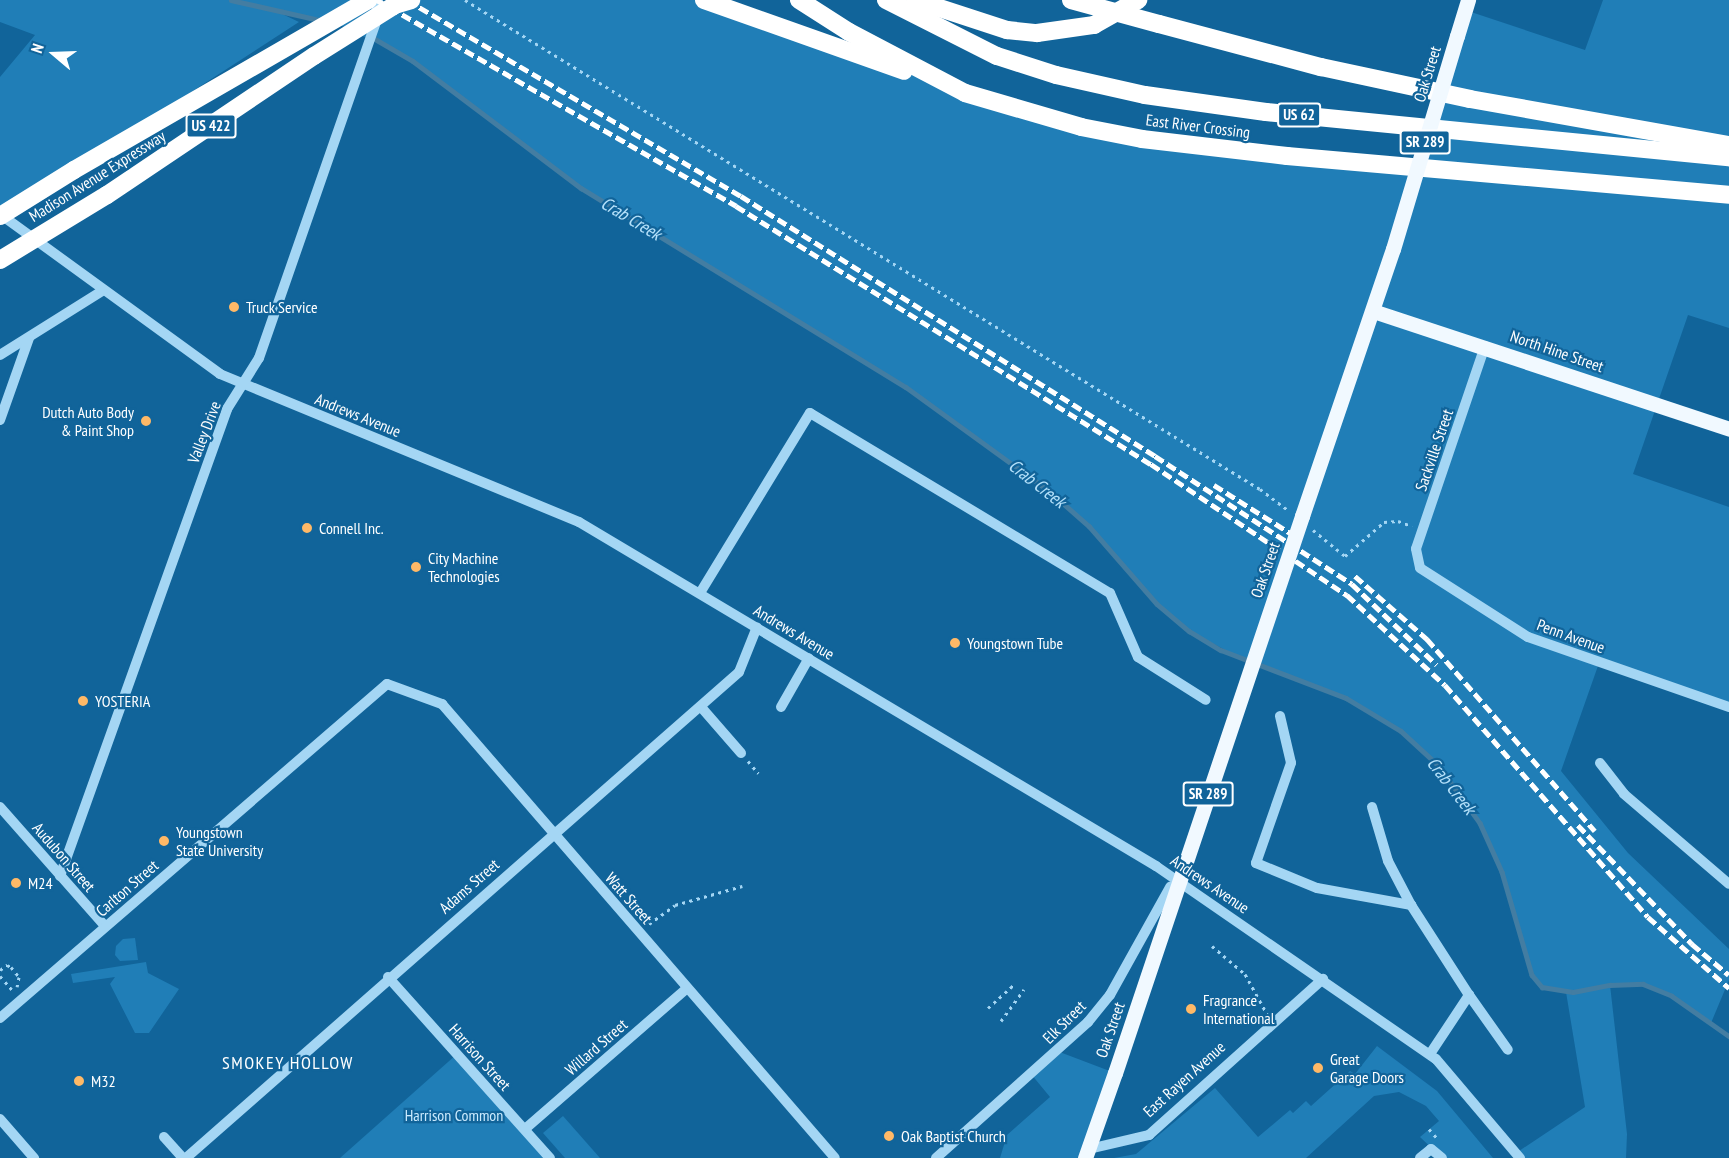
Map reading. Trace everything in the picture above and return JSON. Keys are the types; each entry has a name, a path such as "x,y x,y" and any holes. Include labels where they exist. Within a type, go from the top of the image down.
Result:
{"highway":[{"path":"316,29 349,0"},
{"name":"US 422","path":"316,29 368,0"},
{"path":"704,0 965,93"},
{"name":"East River Crossing","path":"799,0 849,32 965,93 1081,127 1187,146 1729,195"},
{"name":"East River Crossing","path":"886,0 997,56 1056,75 1145,95 1266,112 1729,157"},
{"path":"915,0 1007,30 1037,33 1094,25 1137,0"},
{"path":"1071,0 1321,67 1470,99 1729,145"},
{"name":"Madison Avenue Expressway","path":"0,260 107,195 397,1"},
{"name":"Madison Avenue Expressway","path":"0,215 316,29"}],"main road":[{"name":"Oak Street","path":"1087,1153 1298,516 1394,249 1468,0"},
{"name":"North Hine Street","path":"1373,311 1485,346 1729,429"}],"street":[{"name":"Valley Drive","path":"60,876 227,409 259,358 375,24 397,1"},
{"name":"Andrews Avenue","path":"0,215 102,291 220,374 579,522 1174,877 1430,1054 1466,1089 1520,1158"},
{"path":"0,355 102,291"},
{"path":"0,420 29,338"},
{"name":"Sackville Street","path":"1418,564 1416,549 1485,346"},
{"path":"700,593 810,413 1110,593 1138,657 1206,700"},
{"name":"Penn Avenue","path":"1418,564 1428,575 1528,637 1729,707"},
{"name":"Adams Street","path":"184,1158 739,672 757,627"},
{"path":"781,707 809,658"},
{"name":"Watt Street","path":"382,685 442,704 835,1158"},
{"name":"Carlton Street","path":"0,1018 382,685"},
{"path":"701,707 741,753"},
{"path":"1280,716 1292,763 1256,863 1317,888 1411,905"},
{"path":"1600,763 1624,794 1729,884"},
{"name":"Audubon Street","path":"0,807 105,927"},
{"path":"1372,807 1388,861 1411,905 1469,995 1508,1050"},
{"name":"Elk Street","path":"936,1158 1088,1022 1110,995 1167,896 1174,877"},
{"name":"Harrison Street","path":"388,977 550,1158"},
{"name":"East Rayen Avenue","path":"1087,1153 1149,1135 1323,979"},
{"name":"Willard Street","path":"525,1129 687,988"},
{"path":"1430,1054 1469,995"},
{"path":"0,1119 34,1158"},
{"path":"164,1137 184,1158"},
{"path":"1420,1158 1431,1149 1442,1158"}],"path":[{"path":"465,0 1239,476 1298,516"},
{"path":"1312,529 1345,556 1384,522 1398,520 1423,529"},
{"path":"639,933 675,905 742,886"},
{"path":"1212,946 1245,974 1263,1010 1275,1022"},
{"path":"0,970 6,965 11,967 19,977 17,987"},
{"path":"0,976 12,990"},
{"path":"988,1008 1015,984"},
{"path":"1001,1021 1024,989"}],"green space":[{"path":"0,0 378,0 376,16 411,0 704,0 1081,127 1419,168 1465,10 1585,50 1603,0 1729,0 1729,328 1688,315 1633,474 1729,507 1729,707 1599,663 1561,771 1628,853 1729,949 1729,980 1711,1023 1672,996 1643,984 1610,985 1627,1134 1626,1158 1520,1158 1516,1153 1585,1107 1566,992 1542,987 1532,975 1502,872 1480,823 1438,765 1401,731 1346,699 1252,664 1189,631 1157,604 1089,526 1048,490 906,387 581,188 413,61 371,36 369,39 340,25 278,12 299,22 0,216 0,77 35,35 0,22"},
{"path":"135,938 138,960 120,961 115,955 116,946 123,939"},
{"path":"146,962 148,973 179,989 149,1033 135,1033 110,984 115,977 73,983 71,974"},
{"path":"1377,1046 1437,1091 1493,1158 1442,1158 1420,1137 1439,1121 1426,1106 1399,1092 1374,1096 1306,1158 1114,1158 1136,1154 1215,1088 1258,1137 1290,1110 1293,1113 1306,1101 1311,1106 1350,1071 1355,1074"},
{"path":"1057,1051 1115,1073 1085,1158 1000,1158 1007,1135 1050,1097 1031,1074"},
{"name":"Harrison Common","path":"457,1054 550,1158 340,1158"},
{"path":"563,1116 600,1158 565,1158 543,1133"}],"waterway":[{"name":"Crab Creek","path":"231,0 319,20"},
{"name":"Crab Creek","path":"370,36 413,61 581,188 906,387 1048,490 1089,526 1157,604 1189,631 1221,650 1346,698 1401,731 1438,765 1480,823 1502,872 1532,975 1542,987 1573,992 1610,985 1643,984 1672,996 1729,1036"}],"railway":[{"path":"377,0 736,206 1151,464 1347,595 1445,685 1648,917 1729,988"},
{"path":"407,0 741,196 1155,456 1352,584 1437,665"},
{"path":"1214,485 1295,536"},
{"path":"1355,576 1427,639 1595,831"},
{"path":"1578,825 1692,944 1729,975"}],"place":[{"name":"Truck Service","path":"234,307"},
{"name":"Dutch Auto Body & Paint Shop","path":"146,421"},
{"name":"Connell Inc.","path":"307,528"},
{"name":"City Machine Technologies","path":"416,567"},
{"name":"Youngstown Tube","path":"955,643"},
{"name":"YOSTERIA","path":"83,701"},
{"name":"Youngstown State University","path":"164,841"},
{"name":"M24","path":"16,883"},
{"name":"Fragrance International","path":"1191,1009"},
{"name":"Great Garage Doors","path":"1318,1068"},
{"name":"M32","path":"79,1081"},
{"name":"Oak Baptist Church","path":"889,1136"}],"district":[{"name":"SMOKEY HOLLOW","path":"288,1063"}]}
